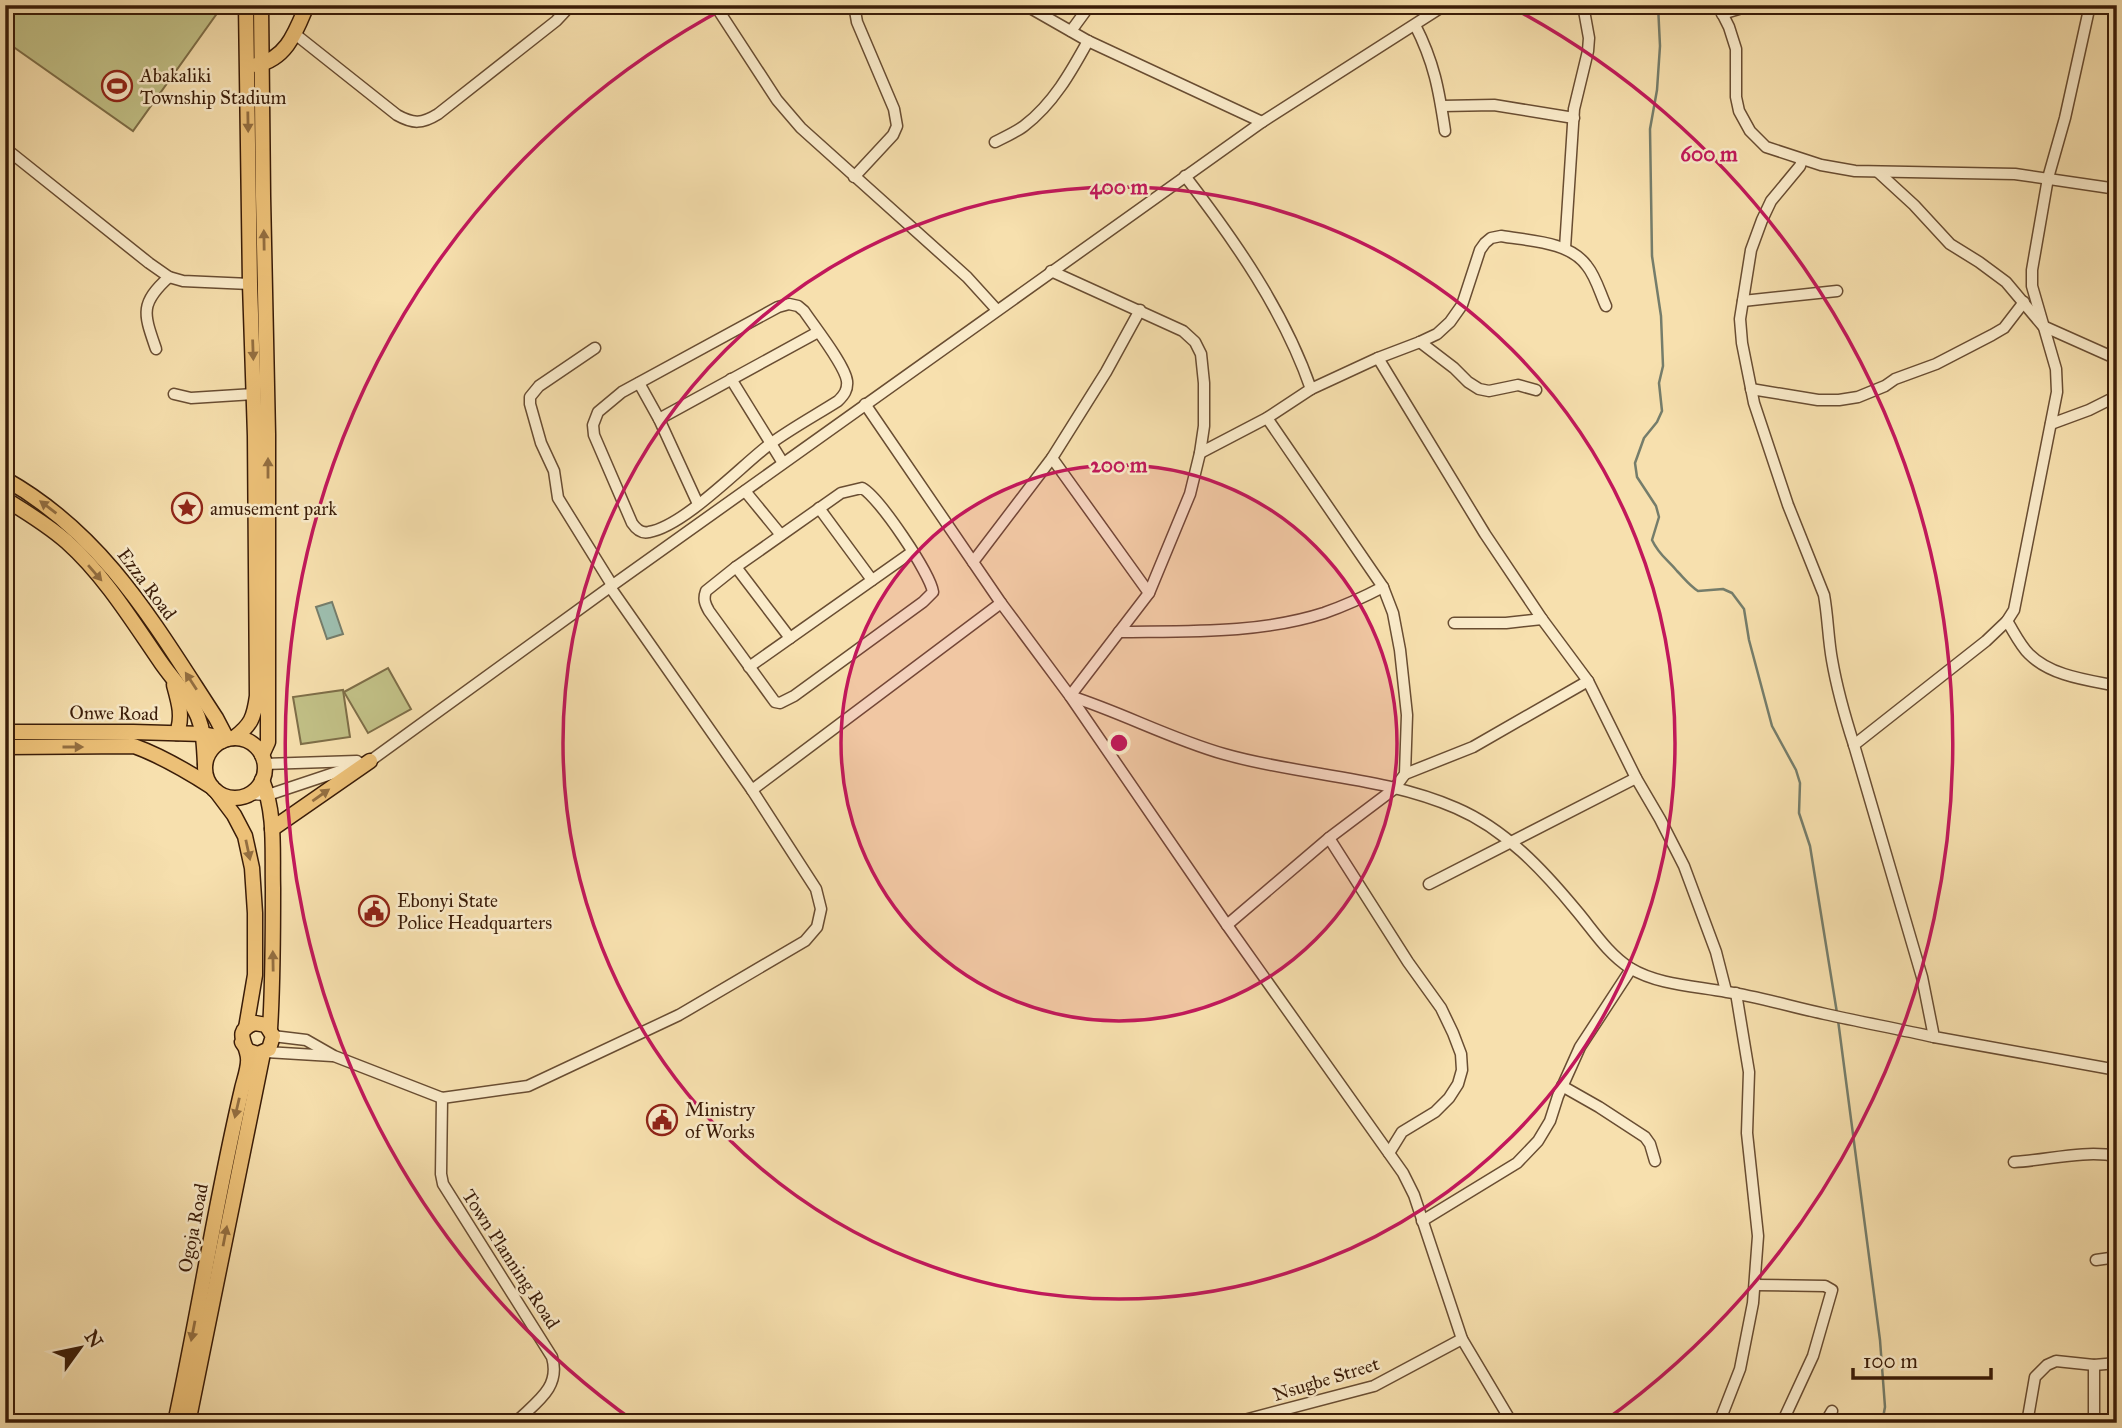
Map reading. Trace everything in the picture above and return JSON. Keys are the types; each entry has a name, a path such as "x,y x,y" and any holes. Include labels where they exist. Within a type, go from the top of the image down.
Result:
{"main road":[{"path":"246,5 254,65 268,434 268,742 263,760 262,780 268,795 272,829 274,978 272,1045 265,1052 258,1054 248,1051 244,1035 255,1023 265,1025 271,1032"},
{"path":"261,5 254,65 250,284 254,394 257,696 255,713 248,727 214,747 205,764 206,774 214,789 228,797 243,797 257,788 262,780"},
{"path":"254,65 280,54 295,34 307,5"},
{"name":"Ezza Road","path":"7,489 46,505 107,560 133,592 228,739"},
{"name":"Ezza Road","path":"7,489 36,518 57,534 120,602 191,702 203,734 205,764"},
{"path":"173,680 181,710 177,733"},
{"path":"5,732 5,738"},
{"name":"Onwe Road","path":"5,732 177,733 228,739"},
{"path":"228,739 251,743 263,760"},
{"name":"Onwe Road","path":"5,747 134,746 181,767 214,789"},
{"path":"272,829 370,761"},
{"name":"Ogoja Road","path":"175,1423 226,1157 248,1058 244,1035 255,975 252,868 245,836 234,815 214,789"},
{"name":"Ogoja Road","path":"188,1423 265,1052"}],"street":[{"path":"295,34 397,115 410,123 424,122 438,114 556,21 571,5"},
{"path":"715,5 777,100 801,128 967,278 997,310"},
{"path":"854,5 857,22 894,109 897,126 893,135 854,177"},
{"path":"1025,5 1088,41 1262,122"},
{"path":"1072,31 1090,5"},
{"path":"249,794 268,795 370,761 1185,176 1262,122 1445,5"},
{"path":"1565,248 1574,118 1589,38 1583,5"},
{"path":"1752,5 1720,9 1736,49 1737,97 1744,121 1757,140 1766,147 1802,160 1855,171 1997,173 2117,189"},
{"path":"1854,745 1986,641 2007,621 2014,610 2057,392 2056,369 2032,286 2032,270 2048,178 2065,118 2090,5"},
{"path":"1415,24 1429,51 1436,74 1445,131"},
{"path":"995,142 1022,128 1044,109 1069,76 1088,41"},
{"path":"1442,106 1494,105 1574,118"},
{"path":"5,148 169,277 197,283 250,284"},
{"path":"1802,160 1771,201 1751,250 1740,319 1742,343 1766,444 1824,595 1832,658 1842,704 1923,977 1934,1037"},
{"path":"1877,172 1914,205 1950,244 2006,282 2043,326 2117,359"},
{"path":"1185,176 1228,232 1257,279 1303,364 1311,389"},
{"path":"1200,453 1267,418 1311,389 1420,342 1444,328 1462,305 1480,250 1491,237 1501,236 1565,248 1587,266 1606,306"},
{"path":"1051,271 1183,331 1195,342 1201,354 1204,394 1204,426 1190,494 1149,593 1070,696"},
{"path":"156,349 145,309 157,288 169,277"},
{"path":"1743,301 1837,291"},
{"path":"1751,389 1818,400 1839,401 1857,397 1992,335 2004,328 2024,302"},
{"path":"789,304 798,306 818,332 844,372 845,394 771,443 698,504 666,526 648,533 636,529 594,435 593,425 598,412 622,392 778,307 789,304"},
{"path":"973,562 1052,458 1107,372 1140,310"},
{"path":"659,419 818,332"},
{"path":"1420,342 1479,389 1489,391 1518,385 1536,390"},
{"path":"271,1032 306,1040 334,1056 442,1098 528,1086 679,1015 805,941 817,927 821,909 816,889 752,790 611,586 558,498 554,471 541,443 530,397 539,386 595,348"},
{"path":"1378,358 1485,534 1588,681 1636,778 1685,866 1731,992 1749,1072 1747,1133 1758,1236 1753,1303 1740,1368 1719,1423"},
{"path":"731,379 783,463"},
{"path":"639,383 659,419 698,504"},
{"path":"174,394 191,398 254,394"},
{"path":"2051,424 2117,396"},
{"path":"865,404 1001,603 1070,696 1227,925 1389,1153 1414,1195 1462,1339 1512,1423"},
{"path":"1267,418 1383,587 1393,612 1407,715 1405,774"},
{"path":"1052,458 1149,593"},
{"path":"862,488 878,502 932,584 933,592 930,597 787,701 775,702 709,611 704,597 713,584 781,535 841,493 862,488"},
{"path":"744,491 781,535"},
{"path":"819,508 872,579"},
{"path":"748,667 912,552"},
{"path":"736,567 790,638"},
{"path":"1119,632 1246,627 1295,621 1336,608 1383,587"},
{"path":"752,790 1001,603"},
{"path":"1454,623 1506,623 1542,619"},
{"path":"2007,621 2027,652 2040,663 2075,678 2117,686"},
{"path":"1227,925 1329,838 1394,789 1405,774 1473,747 1588,681"},
{"path":"1070,696 1225,755 1394,789 1457,808 1481,820 1510,841 1545,874 1599,940 1632,969 1660,980 1731,992 1934,1037 2117,1070"},
{"path":"263,760 370,761"},
{"path":"1429,884 1636,778"},
{"path":"1329,838 1408,962 1441,1008 1461,1054 1458,1084 1450,1098 1435,1112 1402,1132 1389,1153"},
{"path":"1422,1221 1517,1163 1538,1141 1550,1121 1580,1047 1632,969"},
{"path":"265,1052 334,1056"},
{"path":"1562,1086 1645,1137 1655,1161"},
{"name":"Town Planning Road","path":"442,1098 443,1184 552,1357 556,1369 553,1384 515,1423"},
{"path":"2014,1162 2039,1161 2081,1153 2117,1156"},
{"path":"2096,1260 2117,1257"},
{"path":"1755,1285 1825,1286 1832,1290 1813,1356 1782,1423"},
{"name":"Nsugbe Street","path":"1233,1423 1374,1386 1462,1339"},
{"path":"2027,1423 2035,1377 2039,1371 2056,1361 2094,1365 2117,1363"},
{"path":"2094,1365 2094,1423"},
{"path":"1825,1423 1832,1411"}],"shaded area":[{"name":"Abakaliki Township Stadium","path":"5,5 223,5 133,131 5,41"},
{"path":"332,602 343,634 327,639 316,607"},
{"path":"388,668 411,709 368,733 344,692"},
{"path":"343,690 350,737 301,744 293,697"}],"waterway":[{"path":"1658,5 1660,46 1657,90 1650,129 1652,256 1661,316 1663,366 1659,383 1662,411 1644,438 1635,463 1637,477 1656,506 1659,517 1652,540 1660,553 1698,591 1723,589 1732,593 1744,609 1749,640 1772,726 1796,770 1800,783 1799,813 1810,846 1837,1013"},
{"path":"1838,1020 1880,1340 1885,1407 1882,1423"}],"place":[{"name":"Abakaliki Township Stadium","path":"117,86"},
{"name":"amusement park","path":"187,508"},
{"name":"Ebonyi State Police Headquarters","path":"374,911"},
{"name":"Ministry of Works","path":"662,1120"}]}
